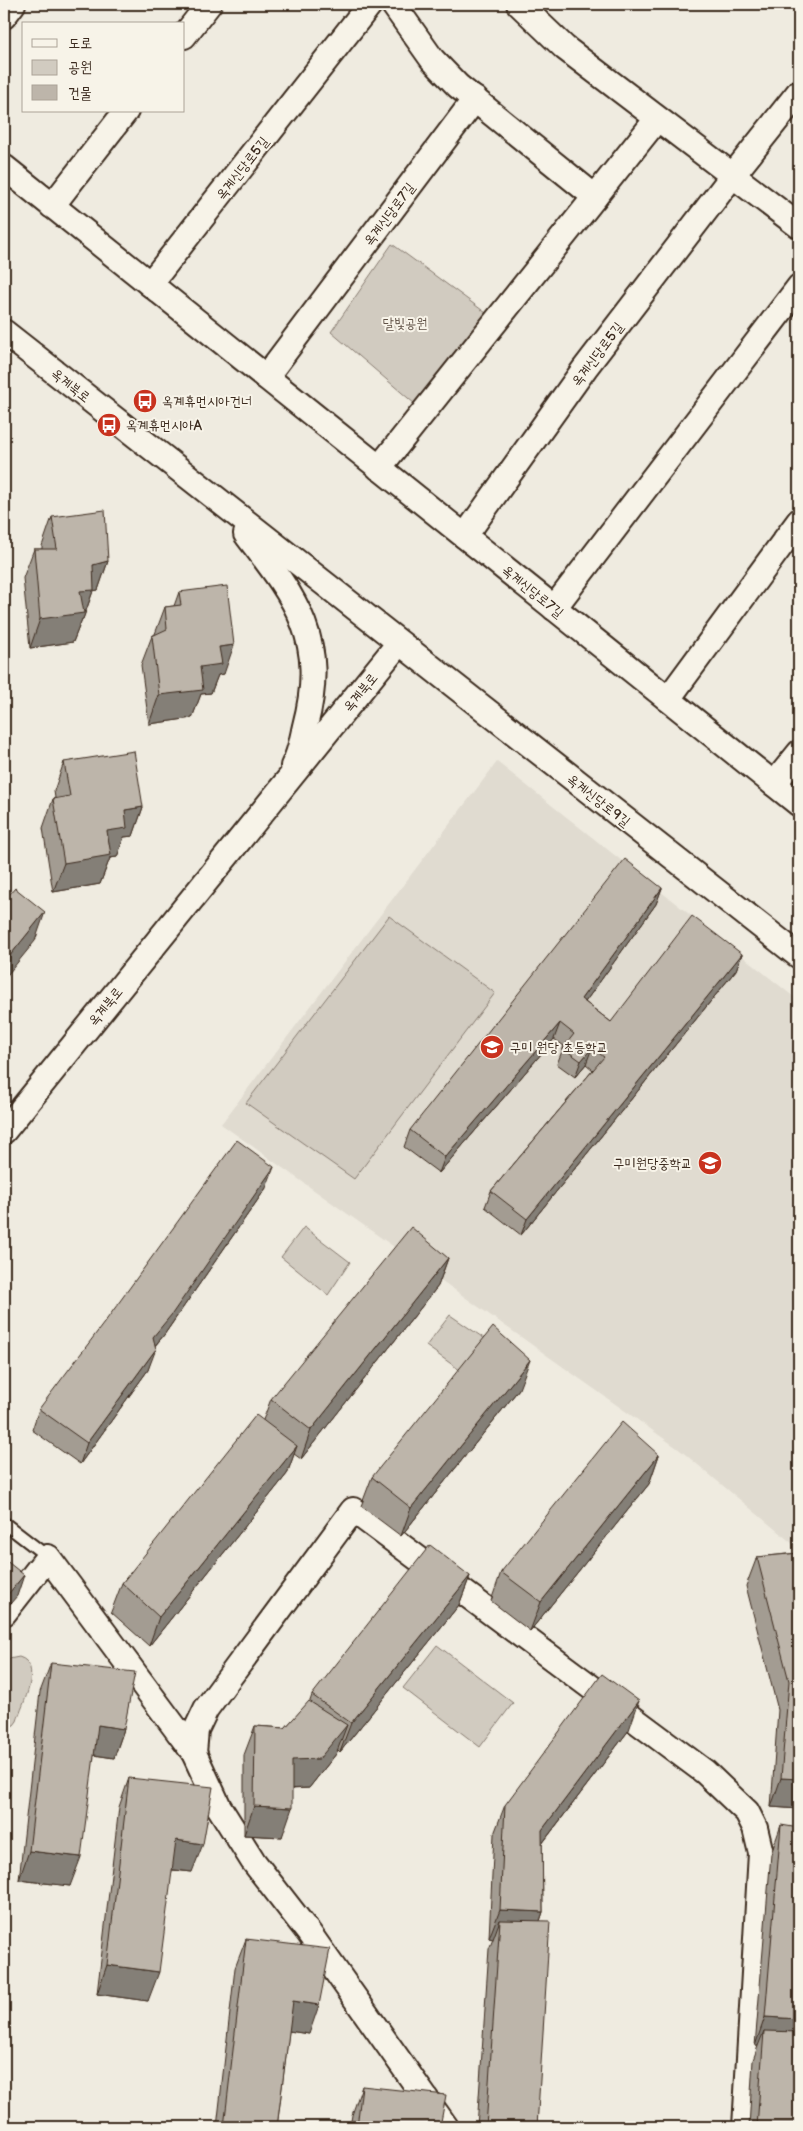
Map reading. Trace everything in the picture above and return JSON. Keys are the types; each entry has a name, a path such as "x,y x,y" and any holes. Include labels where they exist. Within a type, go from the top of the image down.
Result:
{"street":[{"path":"4,16 14,4"},
{"path":"185,35 209,4"},
{"name":"옥계신당로5길","path":"150,284 370,4"},
{"path":"393,4 432,59 458,86 595,197"},
{"path":"519,4 566,48 799,226"},
{"name":"옥계신당로5길","path":"465,536 585,368 799,92"},
{"name":"옥계신당로7길","path":"266,377 475,99"},
{"path":"52,206 125,112"},
{"path":"379,468 657,119"},
{"name":"옥계신당로7길","path":"4,167 799,804"},
{"path":"554,608 799,286"},
{"name":"옥계북로","path":"4,332 399,643 4,1131"},
{"path":"225,506 289,592 297,606 307,633 312,658 310,709 297,758 273,800"},
{"path":"668,698 799,521"},
{"name":"옥계신당로9길","path":"399,643 799,956"},
{"path":"774,784 799,753"},
{"path":"194,1753 196,1730 206,1709 353,1510 705,1772 747,1812 756,1828 761,1853 745,2127"},
{"path":"4,1614 48,1557 194,1753 219,1807 253,1861 309,1933 446,2127"}],"lane":[{"path":"4,1523 48,1557"}],"shaded area":[{"name":"구미 원당 초등학교","path":"497,762 799,1001 799,1549 680,1450 221,1124"}],"green space":[{"name":"달빛공원","path":"392,244 486,313 415,404 331,332"},
{"path":"389,916 495,993 354,1179 246,1103"},
{"path":"304,1227 350,1262 328,1295 281,1257"},
{"path":"450,1315 488,1341 464,1373 426,1346"},
{"path":"437,1645 513,1703 480,1747 403,1688"},
{"path":"19,1657 26,1661 30,1668 29,1686 17,1721 14,1725 4,1728 4,1660"}],"building":[{"path":"105,510 108,561 93,565 94,590 80,591 84,613 40,619 34,549 57,549 52,517"},
{"path":"227,586 234,645 219,647 222,664 200,667 203,690 159,695 152,636 167,629 165,607 181,605 179,592"},
{"path":"134,751 143,807 125,810 127,828 107,831 111,855 64,863 53,799 70,796 64,762"},
{"path":"625,859 662,888 581,999 611,1022 692,916 742,954 527,1219 491,1191 604,1057 592,1048 581,1061 563,1048 574,1034 560,1023 445,1157 410,1130"},
{"path":"15,888 45,912 4,963 4,901"},
{"path":"237,1140 274,1167 172,1314 153,1337 156,1349 87,1443 39,1409"},
{"path":"411,1227 448,1258 311,1430 271,1399"},
{"path":"493,1327 530,1360 411,1508 372,1477"},
{"path":"256,1415 297,1446 159,1617 122,1583"},
{"path":"622,1422 659,1455 541,1602 501,1572"},
{"path":"430,1545 470,1576 351,1723 312,1695"},
{"path":"799,1553 799,1779 781,1778 789,1681 757,1557"},
{"path":"4,1559 24,1575 4,1599"},
{"path":"51,1663 135,1672 124,1729 98,1725 81,1857 29,1851"},
{"path":"602,1674 639,1701 542,1830 543,1912 500,1910 505,1805"},
{"path":"309,1701 347,1725 319,1759 292,1760 292,1808 254,1806 255,1726 285,1728"},
{"path":"129,1778 213,1787 203,1844 176,1840 159,1972 107,1965"},
{"path":"781,1825 799,1828 799,2019 765,2017"},
{"path":"500,1920 550,1921 537,2127 486,2127"},
{"path":"246,1939 330,1949 319,2005 293,2001 277,2127 224,2127"},
{"path":"764,2031 799,2032 799,2127 757,2127"},
{"path":"362,2086 446,2095 440,2127 357,2127"}],"place":[{"name":"옥계휴먼시아건너","path":"145,401"},
{"name":"옥계휴먼시아A","path":"109,425"},
{"name":"구미 원당 초등학교","path":"492,1047"},
{"name":"구미원당중학교","path":"710,1163"}]}
